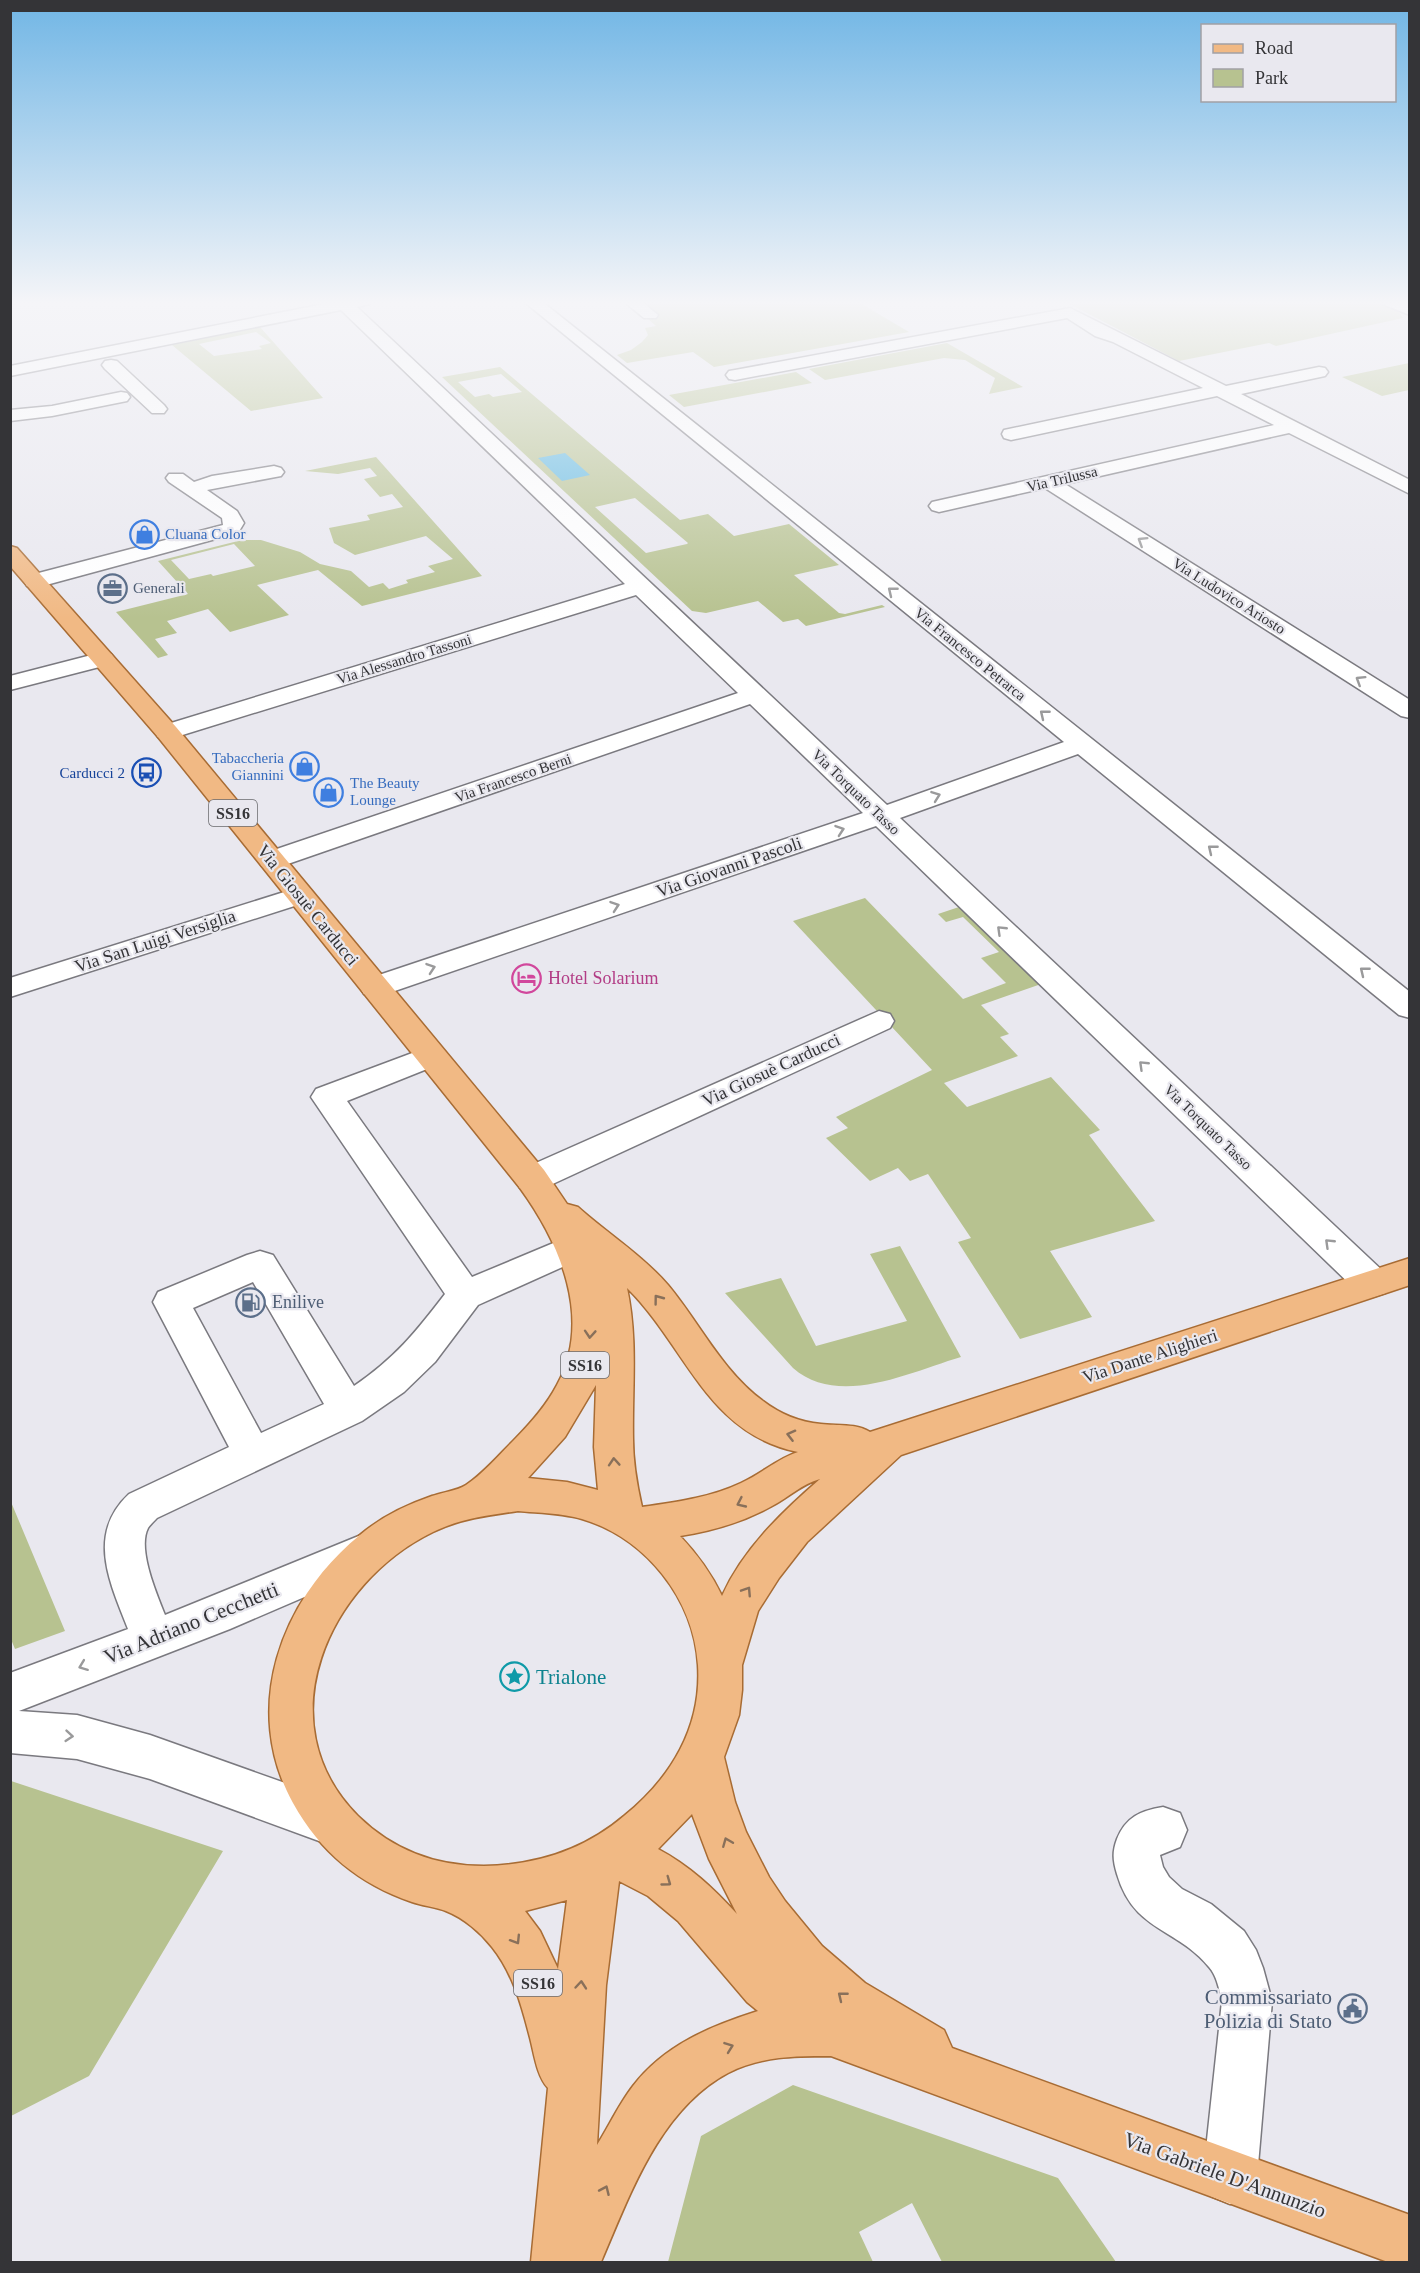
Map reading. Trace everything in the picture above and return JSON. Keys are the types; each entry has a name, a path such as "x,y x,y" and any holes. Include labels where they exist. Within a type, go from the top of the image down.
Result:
{"main road":[{"name":"Via Giosuè Carducci","path":"10,552 167,732 541,1190 609,1282 617,1339 615,1480 630,1523"},
{"name":"Via Giosuè Carducci","path":"581,1242 621,1262 652,1291 730,1397 752,1417 780,1432 811,1440 891,1442"},
{"name":"Via Giosuè Carducci","path":"478,1499 517,1462 544,1432 566,1403 582,1374 587,1358 591,1307 581,1242"},
{"name":"Via Dante Alighieri","path":"630,1523 714,1513 758,1494 798,1469 891,1442 1410,1270"},
{"name":"Via Dante Alighieri","path":"721,1666 739,1605 764,1565 793,1529 891,1442"},
{"name":"SS16","path":"518,1494 555,1496 595,1506 630,1523 656,1540 681,1564 700,1591 713,1623 721,1666 720,1695 714,1723 702,1758 682,1792 651,1827 608,1858 577,1874 545,1884 502,1891 456,1890 412,1879 380,1864 350,1843 330,1822 305,1780 296,1754 291,1726 294,1672 310,1628 327,1597 345,1574 371,1549 407,1525 447,1508 478,1499 518,1494"},
{"name":"Via Gabriele D'Annunzio","path":"702,1758 716,1815 734,1860 765,1914 798,1957 846,2000 902,2035 1040,2106"},
{"name":"SS16","path":"559,2262 573,2106 576,2030 586,1930 608,1858"},
{"name":"Via Gabriele D'Annunzio","path":"608,1858 665,1879 695,1904 765,1984 791,2006 831,2030 1410,2243"},
{"name":"SS16","path":"456,1890 496,1916 523,1952 546,2001 573,2106"},
{"name":"Via Gabriele D'Annunzio","path":"573,2262 616,2165 652,2104 686,2071 714,2052 757,2037 792,2030 831,2030"}],"street":[{"path":"10,416 88,406"},
{"path":"155,406 158,409"},
{"name":"Via Torquato Tasso","path":"452,406 1372,1283"},
{"name":"Via Francesco Petrarca","path":"662,406 1410,1008"},
{"path":"1011,434 1147,406"},
{"path":"1250,406 1410,488"},
{"name":"Via Trilussa","path":"939,507 1291,427"},
{"path":"35,581 227,532 233,526 234,519 184,483 212,482 274,472"},
{"name":"Via Ludovico Ariosto","path":"1049,482 1410,711"},
{"name":"Via Alessandro Tassoni","path":"167,732 641,586"},
{"path":"10,682 103,659"},
{"name":"Via Francesco Berni","path":"272,860 754,695"},
{"name":"Via Giovanni Pascoli","path":"375,987 881,816 1082,744"},
{"name":"Via San Luigi Versiglia","path":"10,988 300,895"},
{"name":"Via Giosuè Carducci","path":"541,1190 879,1021"},
{"path":"432,1056 327,1097 465,1295"},
{"path":"153,1639 125,1560 125,1542 130,1520 143,1506 348,1410 391,1381 422,1352 465,1295 581,1242"},
{"path":"253,1455 171,1302 260,1264 348,1410"},
{"name":"Via Adriano Cecchetti","path":"10,1694 312,1576 371,1549"},
{"path":"10,1732 77,1737 118,1748 150,1757 330,1822"},
{"path":"1163,1830 1148,1833 1139,1843 1136,1857 1142,1878 1152,1894 1165,1906 1194,1921 1226,1948 1238,1968 1247,2001 1230,2177"}],"green space":[{"path":"245,406 278,406 251,411"},
{"path":"473,406 546,406 680,520 708,514 734,536 789,524 839,565 794,575 839,613 845,614 882,605 885,607 806,626 798,619 783,622 758,601 706,613 692,611","holes":["635,498 688,543 646,553 595,507"]},
{"path":"376,457 482,576 362,606 318,570 257,585 289,615 230,632 208,609 167,621 177,633 155,639 168,655 158,658 116,612 188,594 158,561 242,540 261,540 300,552 320,564 351,571 369,587 383,583 389,589 408,583 406,580 435,572 428,566 453,559 426,536 355,555 334,543 329,528 370,520 367,515 403,507 392,494 380,497 364,479 377,476 370,468 338,474 305,471","holes":["234,544 255,566 189,579 171,560"]},
{"path":"865,898 963,999 1006,983 981,958 999,952 963,917 946,922 938,914 962,906 1044,983 981,1005 1009,1034 1000,1037 1018,1056 944,1083 967,1107 1051,1077 1100,1130 1089,1135 1155,1221 1050,1251 1092,1317 1020,1339 958,1242 971,1238 928,1174 910,1181 898,1168 870,1181 826,1138 848,1128 836,1117 932,1070 793,921"},
{"path":"900,1246 961,1357 898,1378 853,1386 831,1385 811,1380 793,1368 725,1293 781,1278 816,1346 907,1321 870,1254"},
{"path":"11,1502 65,1631 15,1649 10,1637"},
{"path":"11,1781 223,1851 89,2076 11,2116"},
{"path":"793,2085 1058,2178 1116,2262 942,2262 912,2203 859,2232 873,2262 668,2262 701,2136"}],"water":[{"path":"565,453 590,475 562,481 538,458"}],"place":[{"name":"Cluana Color","path":"144,534"},
{"name":"Generali","path":"112,588"},
{"name":"Tabaccheria Giannini","path":"305,767"},
{"name":"Carducci 2","path":"146,773"},
{"name":"The Beauty Lounge","path":"329,792"},
{"name":"Hotel Solarium","path":"527,978"},
{"name":"Enilive","path":"251,1302"},
{"name":"Trialone","path":"515,1677"},
{"name":"Commissariato Polizia di Stato","path":"1353,2009"}]}
